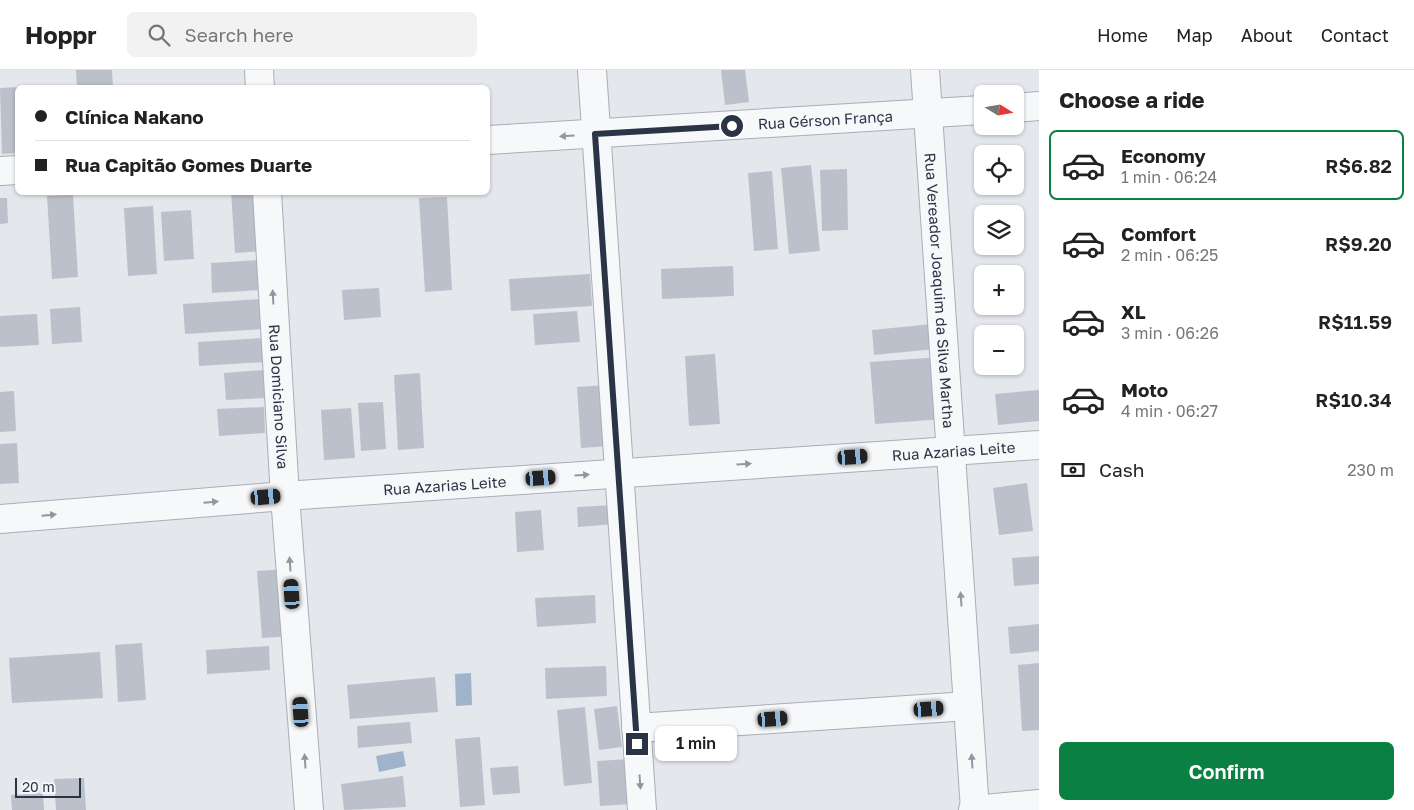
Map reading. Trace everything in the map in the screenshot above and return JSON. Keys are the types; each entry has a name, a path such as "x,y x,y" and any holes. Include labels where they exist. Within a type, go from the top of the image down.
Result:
{"street":[{"path":"259,70 260,85"},
{"path":"592,70 642,810"},
{"name":"Rua Vereador Joaquim da Silva Martha","path":"925,70 974,810"},
{"path":"1024,107 1039,106"},
{"name":"Rua Gérson França","path":"490,140 974,111"},
{"path":"0,171 15,170"},
{"name":"Rua Domiciano Silva","path":"267,195 285,496 309,810"},
{"name":"Rua Azarias Leite","path":"0,519 285,496 1039,444"},
{"path":"636,728 968,706"},
{"path":"974,810 1039,804"}],"water":[{"path":"471,673 472,705 456,706 455,674"},
{"path":"403,751 406,766 379,772 376,756"}],"building":[{"path":"76,70 112,70 113,85 77,85"},
{"path":"721,70 745,70 749,102 725,105"},
{"path":"15,87 15,153 2,154 0,88"},
{"path":"811,165 820,251 789,254 781,168"},
{"path":"847,169 848,230 822,231 820,170"},
{"path":"772,171 778,249 754,251 748,173"},
{"path":"73,195 78,277 52,279 47,196"},
{"path":"231,195 260,195 263,251 235,253"},
{"path":"447,197 452,290 425,292 419,198"},
{"path":"0,198 7,198 8,223 0,224"},
{"path":"153,206 157,274 128,276 124,208"},
{"path":"191,210 194,259 164,261 161,212"},
{"path":"260,260 261,290 212,293 211,263"},
{"path":"733,266 734,296 662,299 661,269"},
{"path":"590,274 592,306 511,311 509,279"},
{"path":"379,288 381,317 344,320 342,290"},
{"path":"261,299 262,329 185,334 183,304"},
{"path":"80,307 82,342 52,344 50,309"},
{"path":"577,311 580,342 535,345 533,314"},
{"path":"37,314 39,345 0,347 0,316"},
{"path":"932,324 935,349 874,355 872,330"},
{"path":"264,338 266,362 199,366 198,342"},
{"path":"715,354 720,424 689,426 685,356"},
{"path":"941,357 945,419 875,424 870,362"},
{"path":"264,370 266,398 226,400 224,373"},
{"path":"420,373 424,448 398,450 394,375"},
{"path":"607,385 610,446 581,448 577,387"},
{"path":"1039,390 1039,421 998,425 995,394"},
{"path":"14,391 16,431 0,432 0,392"},
{"path":"383,402 386,449 361,451 358,403"},
{"path":"264,407 265,433 219,436 217,409"},
{"path":"351,408 355,458 324,460 321,410"},
{"path":"17,443 19,483 0,484 0,444"},
{"path":"1027,483 1033,531 999,535 993,488"},
{"path":"614,505 616,524 578,527 577,507"},
{"path":"541,510 544,550 517,552 515,512"},
{"path":"1039,556 1039,584 1014,586 1012,558"},
{"path":"288,569 292,636 262,638 257,571"},
{"path":"595,595 596,623 537,627 535,598"},
{"path":"1039,624 1039,651 1010,654 1008,627"},
{"path":"142,643 146,700 118,702 115,645"},
{"path":"269,646 270,670 207,674 206,650"},
{"path":"100,652 103,698 12,703 9,658"},
{"path":"1039,663 1039,730 1022,731 1018,665"},
{"path":"606,666 607,696 546,699 545,668"},
{"path":"435,677 438,712 350,719 347,685"},
{"path":"617,706 622,747 599,750 594,709"},
{"path":"585,707 592,783 564,786 557,710"},
{"path":"410,722 412,743 358,748 357,726"},
{"path":"480,737 485,805 460,807 455,739"},
{"path":"629,759 632,804 600,806 597,761"},
{"path":"518,766 520,793 493,795 490,768"},
{"path":"403,776 406,807 344,810 341,784"},
{"path":"84,778 86,810 56,810 54,779"},
{"path":"43,793 44,810 12,810 11,795"}],"route":[{"path":"637,744 620,472 595,134 732,126"}]}
